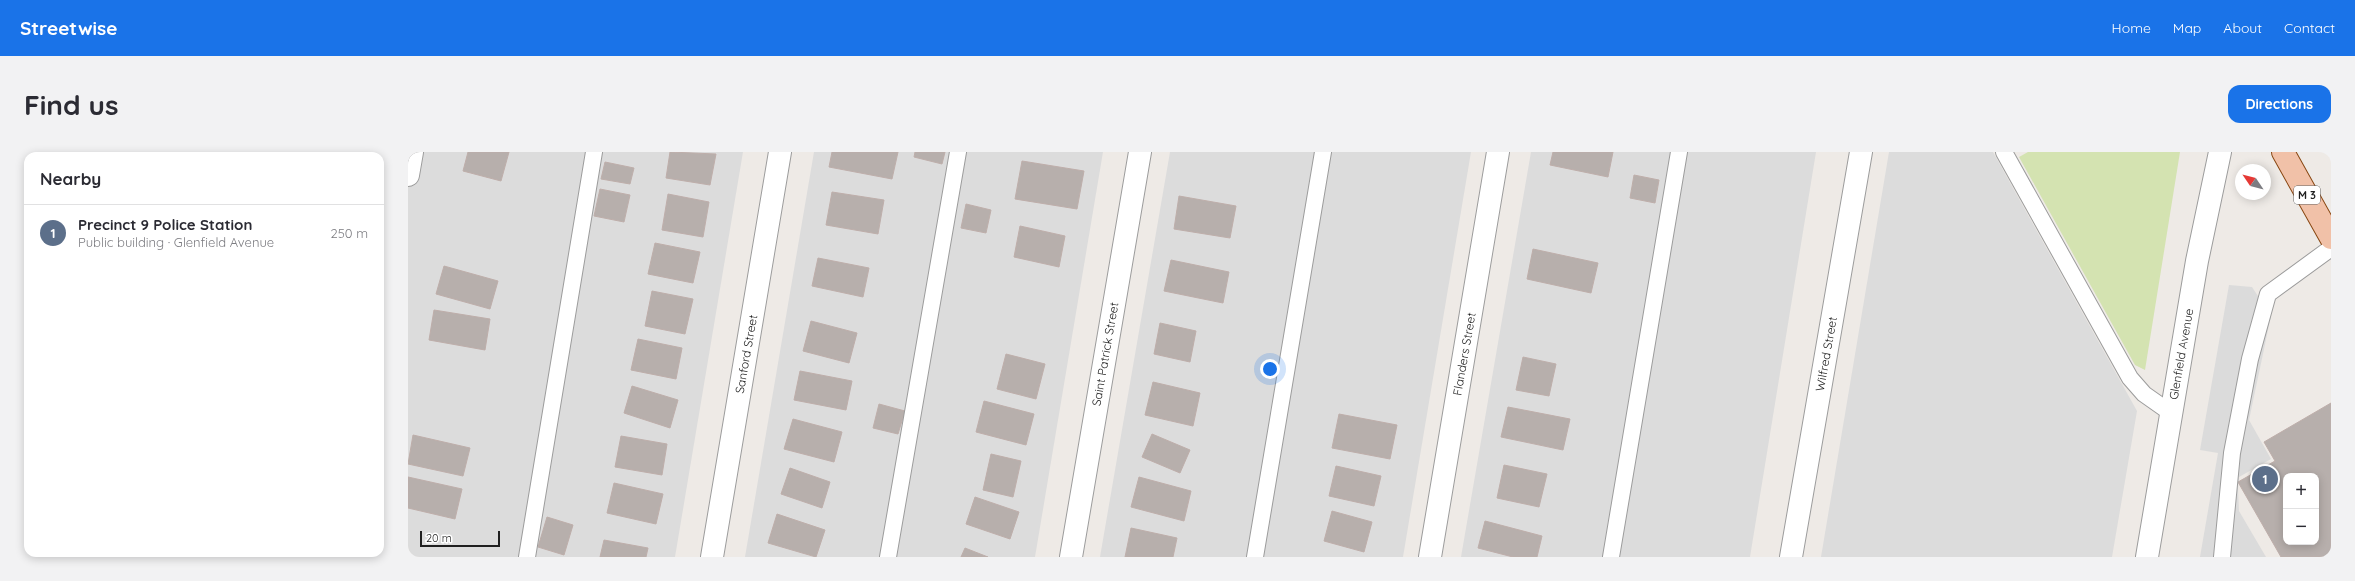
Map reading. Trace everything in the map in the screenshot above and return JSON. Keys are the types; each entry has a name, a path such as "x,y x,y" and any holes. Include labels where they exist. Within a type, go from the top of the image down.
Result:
{"main road":[{"name":"M 3","path":"2283,152 2331,238"}],"street":[{"path":"408,175 412,152"},
{"name":"Sanford Street","path":"712,557 780,152"},
{"name":"Saint Patrick Street","path":"1071,557 1140,152"},
{"name":"Flanders Street","path":"1430,557 1498,152"},
{"name":"Wilfred Street","path":"1792,557 1861,152"},
{"name":"Glenfield Avenue","path":"2147,557 2197,261 2220,152"}],"lane":[{"path":"527,557 594,152"},
{"path":"888,557 958,152"},
{"path":"1255,557 1323,152"},
{"path":"1611,557 1679,152"},
{"path":"2004,152 2133,382 2144,394 2171,413"},
{"path":"2222,557 2232,452 2250,359 2268,294 2331,248"}],"shaded area":[{"path":"408,152 743,152 675,557 408,557"},
{"path":"814,152 1103,152 1035,557 745,557"},
{"path":"1170,152 1471,152 1403,557 1100,557"},
{"path":"1531,152 1816,152 1750,557 1461,557"},
{"path":"1889,152 1993,152 2137,411 2112,557 1821,557"},
{"path":"2229,285 2252,287 2271,316 2249,420 2271,459 2239,477 2238,488 2239,511 2266,557 2200,557 2218,453 2200,450"}],"green space":[{"path":"2028,152 2180,152 2145,370 2135,365 2019,157"}],"building":[{"path":"468,152 509,152 501,181 463,171"},
{"path":"670,152 716,154 710,185 666,178"},
{"path":"832,152 898,152 892,179 829,167"},
{"path":"915,152 945,152 942,164 914,157"},
{"path":"1553,152 1613,152 1608,177 1550,165"},
{"path":"1022,161 1084,171 1077,209 1015,199"},
{"path":"605,162 634,168 630,184 601,179"},
{"path":"1634,175 1659,180 1655,203 1630,198"},
{"path":"600,189 630,195 624,222 594,216"},
{"path":"832,192 884,200 878,234 826,225"},
{"path":"668,194 709,202 703,237 662,230"},
{"path":"1179,196 1236,206 1230,238 1174,229"},
{"path":"966,204 991,210 986,233 961,228"},
{"path":"1020,226 1065,236 1059,267 1014,257"},
{"path":"655,243 700,252 693,283 648,274"},
{"path":"1533,249 1598,263 1591,293 1527,279"},
{"path":"818,258 869,268 863,297 812,286"},
{"path":"1171,260 1229,272 1223,303 1164,291"},
{"path":"444,266 498,281 490,309 436,294"},
{"path":"652,291 693,299 685,334 645,326"},
{"path":"434,310 490,319 485,350 429,340"},
{"path":"811,321 857,333 849,363 803,351"},
{"path":"1160,323 1196,331 1190,362 1154,354"},
{"path":"638,339 682,348 676,379 631,370"},
{"path":"1006,354 1045,364 1036,399 997,389"},
{"path":"1523,357 1556,364 1549,396 1516,390"},
{"path":"800,371 852,381 846,410 794,400"},
{"path":"1153,382 1200,393 1193,426 1145,415"},
{"path":"632,386 678,400 670,428 624,413"},
{"path":"984,401 1034,414 1026,445 976,432"},
{"path":"2331,403 2331,557 2281,557 2238,482 2275,461 2264,442"},
{"path":"879,404 905,411 898,434 873,428"},
{"path":"1508,407 1570,419 1563,450 1501,437"},
{"path":"1339,414 1397,425 1390,459 1332,448"},
{"path":"793,419 842,432 834,462 784,449"},
{"path":"1152,434 1190,450 1180,473 1142,457"},
{"path":"413,435 470,448 463,476 408,464"},
{"path":"621,436 667,444 662,475 615,467"},
{"path":"991,454 1021,461 1013,497 983,490"},
{"path":"1504,465 1547,474 1539,507 1497,498"},
{"path":"1336,466 1381,476 1374,506 1329,496"},
{"path":"790,468 830,482 822,508 781,494"},
{"path":"408,477 462,489 455,519 408,508"},
{"path":"1139,477 1191,491 1184,521 1131,507"},
{"path":"614,483 663,494 656,524 607,513"},
{"path":"975,497 1019,512 1010,539 966,524"},
{"path":"1332,511 1372,522 1364,552 1324,541"},
{"path":"777,514 825,530 816,557 768,543"},
{"path":"547,517 573,525 564,555 538,547"},
{"path":"1485,521 1542,536 1537,557 1513,557 1478,548"},
{"path":"1131,528 1177,538 1173,557 1125,557"},
{"path":"604,540 648,548 646,557 600,557"},
{"path":"965,548 988,557 961,557"}],"place":[{"name":"Precinct 9 Police Station","path":"2265,479"}]}
